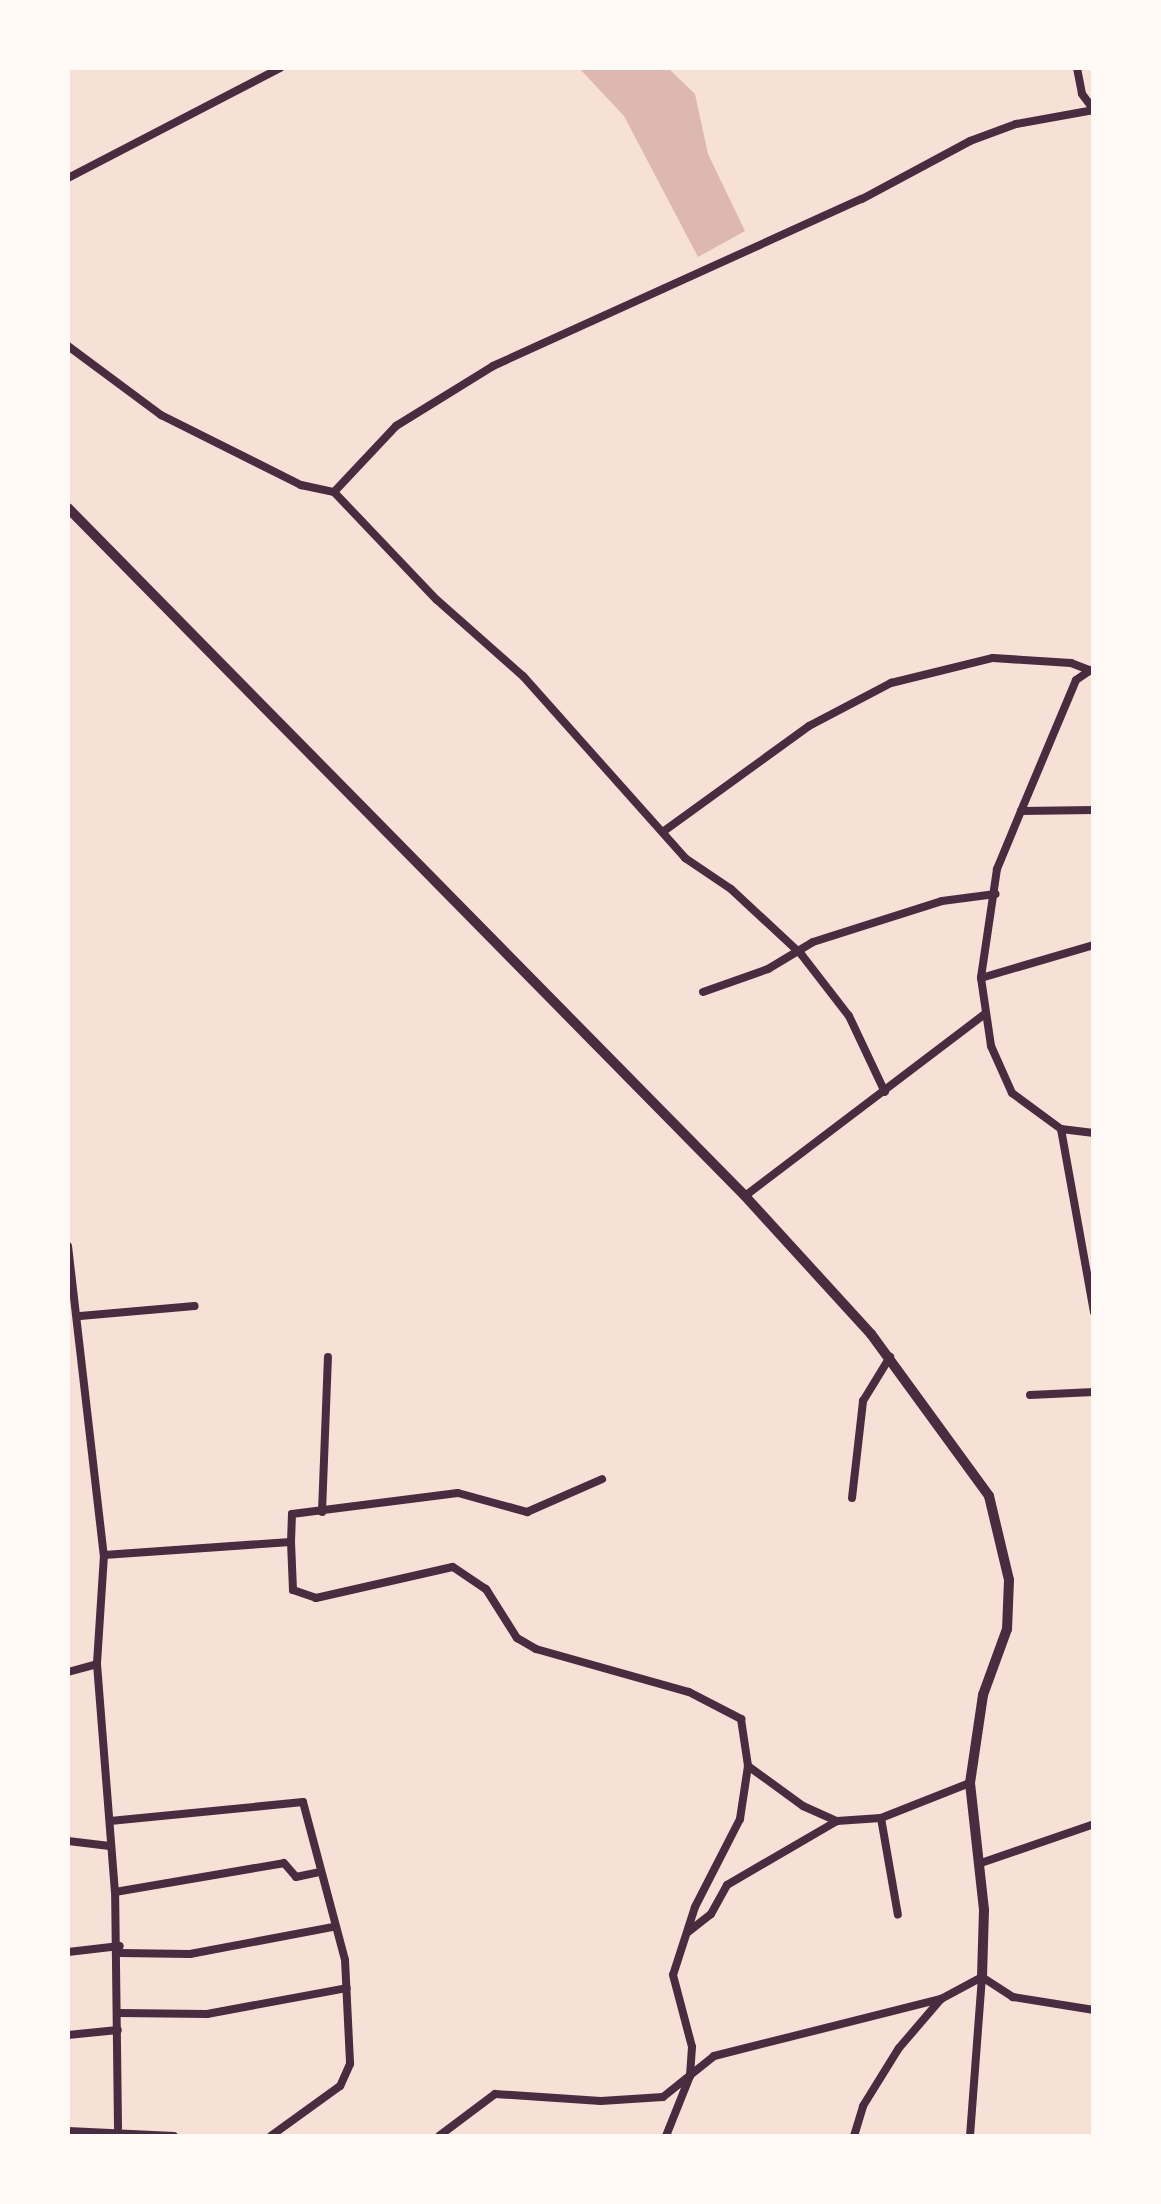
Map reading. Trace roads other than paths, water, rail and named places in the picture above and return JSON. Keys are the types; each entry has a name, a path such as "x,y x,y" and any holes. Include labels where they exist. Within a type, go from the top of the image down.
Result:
{"street":[{"path":"68,178 280,68"},
{"path":"334,492 396,426 493,366 862,199 970,141 1016,124 1094,110 1082,94 1077,68"},
{"path":"68,346 161,414 301,485 334,492 437,600 523,676 685,858 731,889 801,954 849,1016 885,1092"},
{"path":"68,508 745,1196 890,1357 989,1496 1009,1580 1008,1629 983,1695 970,1783 982,1976 970,2136"},
{"path":"68,525 80,521"},
{"path":"664,831 809,726 892,683 993,658 1071,663 1092,671"},
{"path":"1092,671 1076,680 997,869 981,978 990,1046 1012,1092 1060,1129 1094,1133"},
{"path":"1021,811 1094,810"},
{"path":"703,992 801,954 813,942 942,901 996,894"},
{"path":"981,978 1094,945"},
{"path":"745,1196 985,1014"},
{"path":"1060,1129 1090,1253 1094,1312"},
{"path":"68,1243 80,1316 104,1555 97,1664 120,1950 118,2128"},
{"path":"80,1316 195,1306"},
{"path":"322,1512 328,1357"},
{"path":"852,1498 862,1401 890,1357"},
{"path":"1030,1395 1094,1392"},
{"path":"602,1479 527,1512 458,1494 292,1514 293,1590 300,1597 453,1567 467,1572 516,1638 536,1649 726,1707 746,1729 748,1766 740,1819 686,1933 673,1975 692,2047 690,2076 666,2136"},
{"path":"104,1555 290,1542"},
{"path":"68,1672 97,1664"},
{"path":"748,1766 803,1806 837,1821"},
{"path":"686,1933 711,1914 727,1885 837,1821 881,1818 970,1783"},
{"path":"110,1821 303,1802 347,1988 350,2064 340,2086 271,2136"},
{"path":"881,1818 898,1915"},
{"path":"978,1864 1094,1824"},
{"path":"68,1840 110,1846"},
{"path":"115,1892 284,1864 296,1877 320,1872"},
{"path":"68,1952 190,1954 334,1927"},
{"path":"438,2136 495,2094 636,2101 663,2097 714,2056 746,2044 940,2000 982,1976"},
{"path":"982,1976 1014,1997 1094,2010"},
{"path":"119,2012 207,2014 347,1988"},
{"path":"854,2136 864,2106 898,2048 940,2000"},
{"path":"68,2035 118,2030"},
{"path":"68,2131 118,2128 174,2136"}]}
